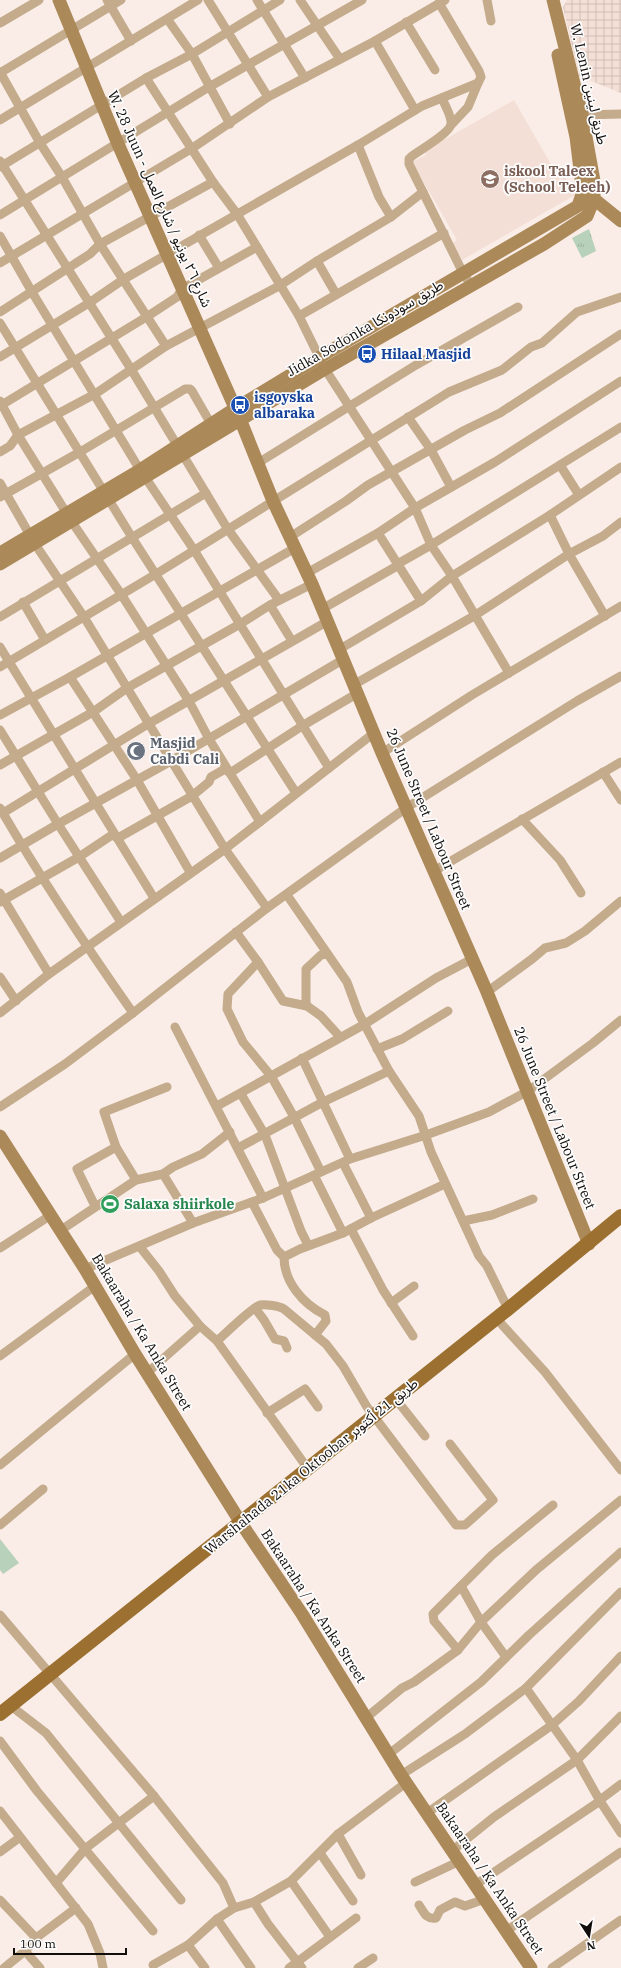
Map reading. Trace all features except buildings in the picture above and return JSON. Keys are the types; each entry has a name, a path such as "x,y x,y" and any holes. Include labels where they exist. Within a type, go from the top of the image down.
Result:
{"main road":[{"name":"Warshahada 21ka Oktoobar طريق 21 أكتوبر","path":"4,1709 308,1469 373,1415 508,1309 621,1216"}],"street":[{"path":"0,23 39,0"},
{"name":"W. 28 Juun - شارع ٢٦ يونيو / شارع العمل","path":"59,0 101,106 238,414"},
{"path":"121,0 109,3 0,73 40,144 62,178 100,244 124,278 166,346"},
{"path":"0,120 85,67 168,20 198,0"},
{"path":"208,0 250,64 268,97"},
{"path":"257,0 305,78"},
{"path":"279,600 227,528 132,369 89,303 48,235 1,164 40,144 146,78 192,54 227,31 280,0"},
{"path":"300,0 340,60"},
{"path":"0,215 26,201 209,87 284,46 317,24 362,0"},
{"path":"487,0 491,22"},
{"name":"W. Lenin طريق لينين","path":"543,0 581,136"},
{"name":"W. Lenin طريق لينين","path":"552,0 582,115 582,178 588,197"},
{"path":"0,263 192,149 268,97 375,42 406,22 442,2 481,77 468,107 451,125 447,132 409,159 409,164 463,273 471,285"},
{"path":"109,3 131,41"},
{"path":"168,20 192,54 230,124"},
{"path":"406,22 435,70"},
{"path":"375,42 416,110"},
{"path":"146,78 213,182 237,214 298,316 323,363 350,405 371,442 415,508 431,545 452,576 474,616 509,673"},
{"path":"0,357 52,324 89,303 124,278 358,145 416,110 478,83"},
{"path":"442,98 450,115 451,125"},
{"path":"582,115 621,114"},
{"path":"358,145 379,197 391,217"},
{"path":"0,312 90,254 100,244 213,182"},
{"path":"0,452 10,446 18,435 95,394 166,346 279,286 317,261 391,217 423,192"},
{"path":"588,197 621,221"},
{"name":"Jidka Sodonka طريق سودونكا","path":"0,554 33,539 143,474 238,414 323,363 463,273 578,206 588,197"},
{"name":"Jidka Sodonka طريق سودونكا","path":"323,363 471,285 587,216 588,197"},
{"path":"298,316 444,233"},
{"path":"199,235 219,268"},
{"path":"0,236 32,292 143,474 194,550 328,768"},
{"path":"257,247 182,289 177,297 148,316 38,384 1,404 18,435 189,701 208,739 260,822"},
{"path":"317,261 336,294"},
{"path":"0,666 156,574 227,528 371,442 408,417 450,392 502,370 531,347 542,343 577,312 621,298"},
{"path":"258,463 416,365 518,308"},
{"path":"0,323 133,539 268,747 296,793"},
{"path":"0,715 70,677 258,569 368,485 465,430 500,413 621,334"},
{"path":"0,765 54,736 93,712 127,688 166,667 279,600 415,508 494,462 621,381"},
{"path":"3,496 80,452 181,390 188,388 192,391 211,424"},
{"name":"Jidka Sodonka طريق سودونكا","path":"180,450 211,424 238,414"},
{"name":"26 June Street / Labour Street","path":"238,414 273,501 310,579 382,753 472,959 488,992 588,1244"},
{"path":"408,417 431,450 451,487"},
{"path":"134,1013 87,947 42,878 2,810 75,770 148,724 292,641 325,615 401,562 431,545 621,427"},
{"path":"560,465 579,495"},
{"path":"0,858 171,761 283,694 420,601 452,576 550,515 621,467"},
{"path":"0,482 3,496 84,617 225,849 267,908"},
{"path":"0,617 23,602 133,539 206,493"},
{"path":"550,515 569,554 605,616"},
{"path":"230,773 356,689 474,616 569,554 603,536 621,522"},
{"path":"378,533 420,601"},
{"name":"Jidka Sodonka طريق سودونكا","path":"0,564 33,539"},
{"path":"23,602 45,640"},
{"path":"270,605 292,641"},
{"path":"382,753 509,673 621,606"},
{"path":"0,647 154,898"},
{"path":"0,1107 65,1064 134,1013 267,908 406,808 577,701 621,676"},
{"path":"70,677 137,780 190,872"},
{"path":"0,730 121,922"},
{"path":"0,1013 49,974 190,872 225,849 374,733"},
{"path":"434,871 621,762"},
{"path":"118,838 192,796 209,782 211,777 225,769 230,773"},
{"path":"603,772 621,800"},
{"path":"522,819 560,860 581,893"},
{"path":"49,974 1,898 42,878 79,857 112,835 118,838"},
{"path":"287,894 347,982 358,1012 377,1049 419,1116 431,1152 462,1221 479,1256 487,1266 508,1309"},
{"path":"488,992 544,948 566,943 585,931 621,901"},
{"path":"236,932 284,1001 306,1006 321,1016 340,1037"},
{"path":"306,1006 306,969 321,955 327,954"},
{"path":"217,1106 365,1024 436,978 472,959"},
{"path":"258,962 228,994 226,1005 244,1042 271,1076 294,1117 343,1233"},
{"path":"0,977 16,1001"},
{"path":"377,1049 402,1039 448,1011"},
{"path":"86,1269 193,1223 263,1198 346,1161 426,1135 489,1112 528,1091 593,1043 621,1020"},
{"path":"175,1027 263,1198"},
{"path":"302,1058 323,1102 346,1161 371,1218"},
{"path":"238,1148 323,1102 389,1070"},
{"path":"136,1180 116,1147 104,1112 167,1087"},
{"path":"241,1094 265,1134 308,1246"},
{"path":"61,1230 136,1180 163,1174 174,1167 202,1154 230,1132"},
{"name":"Bakaaraha / Ka Anka Street","path":"2,1142 86,1269 135,1354 240,1523 302,1614 404,1778 531,1968"},
{"path":"95,1206 77,1169 116,1147"},
{"path":"163,1174 193,1223"},
{"path":"284,1257 352,1229 371,1218 445,1184"},
{"path":"462,1221 492,1215 533,1199"},
{"path":"252,1202 277,1250 284,1257 284,1266 290,1282 303,1300 326,1318 315,1335"},
{"path":"0,1248 51,1214"},
{"path":"352,1229 391,1303 413,1336"},
{"path":"140,1247 159,1271 175,1296 200,1326 217,1341 308,1469"},
{"path":"0,1356 96,1286"},
{"path":"391,1303 414,1286"},
{"path":"217,1341 260,1305 280,1306 326,1344 373,1415 456,1525 465,1526 493,1500 450,1444"},
{"path":"255,1308 275,1339 284,1342 287,1348"},
{"path":"496,1318 545,1372 621,1470"},
{"path":"147,1373 200,1326"},
{"path":"0,1465 135,1354"},
{"path":"268,1413 305,1389 318,1406"},
{"path":"396,1398 425,1436"},
{"path":"0,1525 43,1489"},
{"path":"367,1717 402,1688 414,1682 458,1650 481,1622 536,1570 621,1500"},
{"path":"458,1650 432,1617 433,1614 492,1555 553,1505"},
{"path":"389,1754 481,1682 529,1635 621,1552"},
{"path":"461,1586 481,1622 506,1657"},
{"path":"152,1967 188,1945 217,1919 234,1908 254,1902 291,1881 338,1834 404,1778 526,1688 621,1592"},
{"path":"0,1615 26,1644 49,1674 118,1751 154,1796 223,1883 234,1908"},
{"path":"427,1813 552,1725 578,1701 621,1656"},
{"path":"526,1688 577,1760 600,1801 621,1833"},
{"path":"4,1709 46,1733 181,1900"},
{"path":"415,1882 456,1856 494,1817 577,1760 621,1716"},
{"path":"0,1741 37,1791 86,1848 153,1931"},
{"path":"475,1885 600,1801 621,1784"},
{"path":"56,1883 86,1848 118,1822 154,1796"},
{"path":"0,1811 19,1838 88,1924 100,1953 103,1968"},
{"path":"338,1834 361,1875"},
{"path":"0,1852 19,1838"},
{"path":"506,1931 621,1852"},
{"path":"320,1853 353,1901"},
{"path":"291,1881 330,1937"},
{"path":"419,1905 428,1918 433,1918 438,1915 440,1910 454,1902 465,1906 485,1899"},
{"path":"0,1900 36,1938"},
{"path":"254,1902 299,1965"},
{"path":"4,1968 25,1952 36,1938 76,1908"},
{"path":"288,1968 299,1965 330,1937 356,1918"},
{"path":"217,1919 251,1968"},
{"path":"552,1968 621,1920"},
{"path":"188,1945 205,1968"},
{"path":"25,1952 40,1968"},
{"path":"358,1968 373,1958"}],"shaded area":[{"path":"567,0 621,0 621,93 579,76 563,7"},
{"name":"iskool Taleex (School Teleeh)","path":"514,100 560,180 565,177 575,195 462,260 452,243 457,240 412,162 426,155 424,151"}],"green space":[{"path":"589,229 596,251 582,258 572,238"},
{"path":"0,1539 19,1563 3,1574 0,1570"}],"place":[{"name":"iskool Taleex (School Teleeh)","path":"490,179"},
{"name":"Hilaal Masjid","path":"367,354"},
{"name":"isgoyska albaraka","path":"240,405"},
{"name":"Masjid Cabdi Cali","path":"136,751"},
{"name":"Salaxa shiirkole","path":"110,1204"}]}
